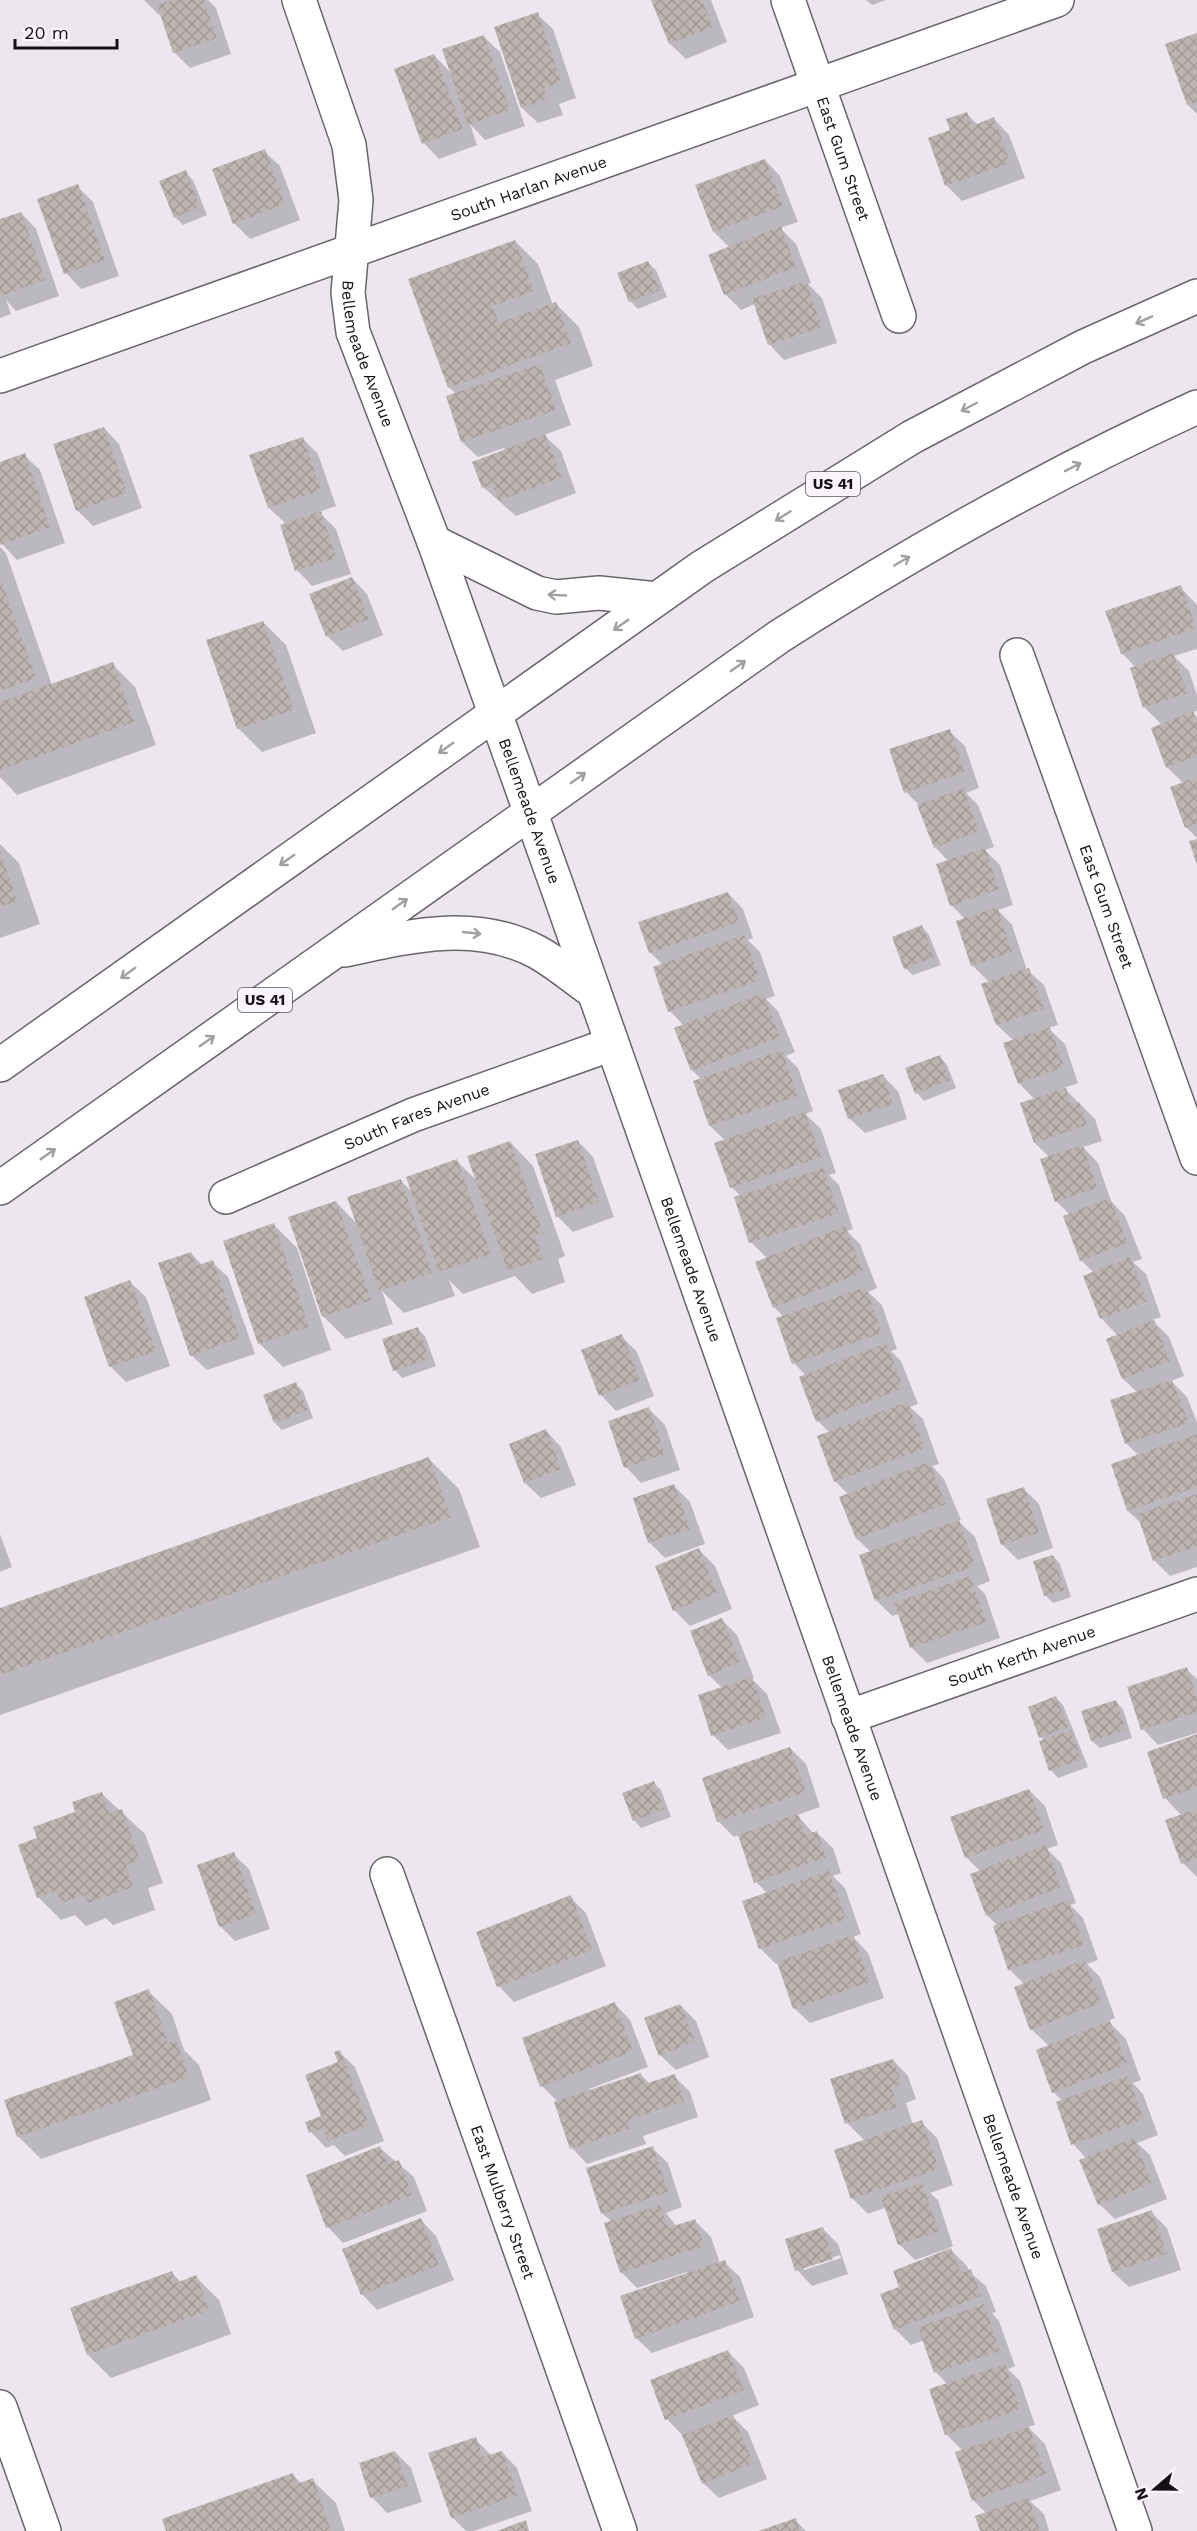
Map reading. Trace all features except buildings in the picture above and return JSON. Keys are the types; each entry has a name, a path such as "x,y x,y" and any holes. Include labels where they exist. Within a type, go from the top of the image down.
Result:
{"main road":[{"name":"Bellemeade Avenue","path":"299,0 349,145 356,201 348,293 353,332 434,542 1135,2531"},
{"name":"East Gum Street","path":"788,0 899,316"},
{"name":"South Harlan Avenue","path":"0,376 1057,0"},
{"name":"US 41","path":"0,1065 702,567 912,437 1083,347 1197,296"},
{"name":"US 41","path":"0,1188 780,636 852,590 1041,483 1197,407"},
{"path":"434,542 537,593 556,597 598,593 657,599"},
{"name":"East Gum Street","path":"1017,655 1197,1158"},
{"path":"331,953 445,931 472,932 503,938 539,953 594,992"},
{"name":"South Fares Avenue","path":"226,1197 413,1115 612,1044"},
{"name":"South Kerth Avenue","path":"848,1717 1197,1594"},
{"name":"East Mulberry Street","path":"387,1874 620,2531"},
{"path":"0,2407 44,2531"}]}
